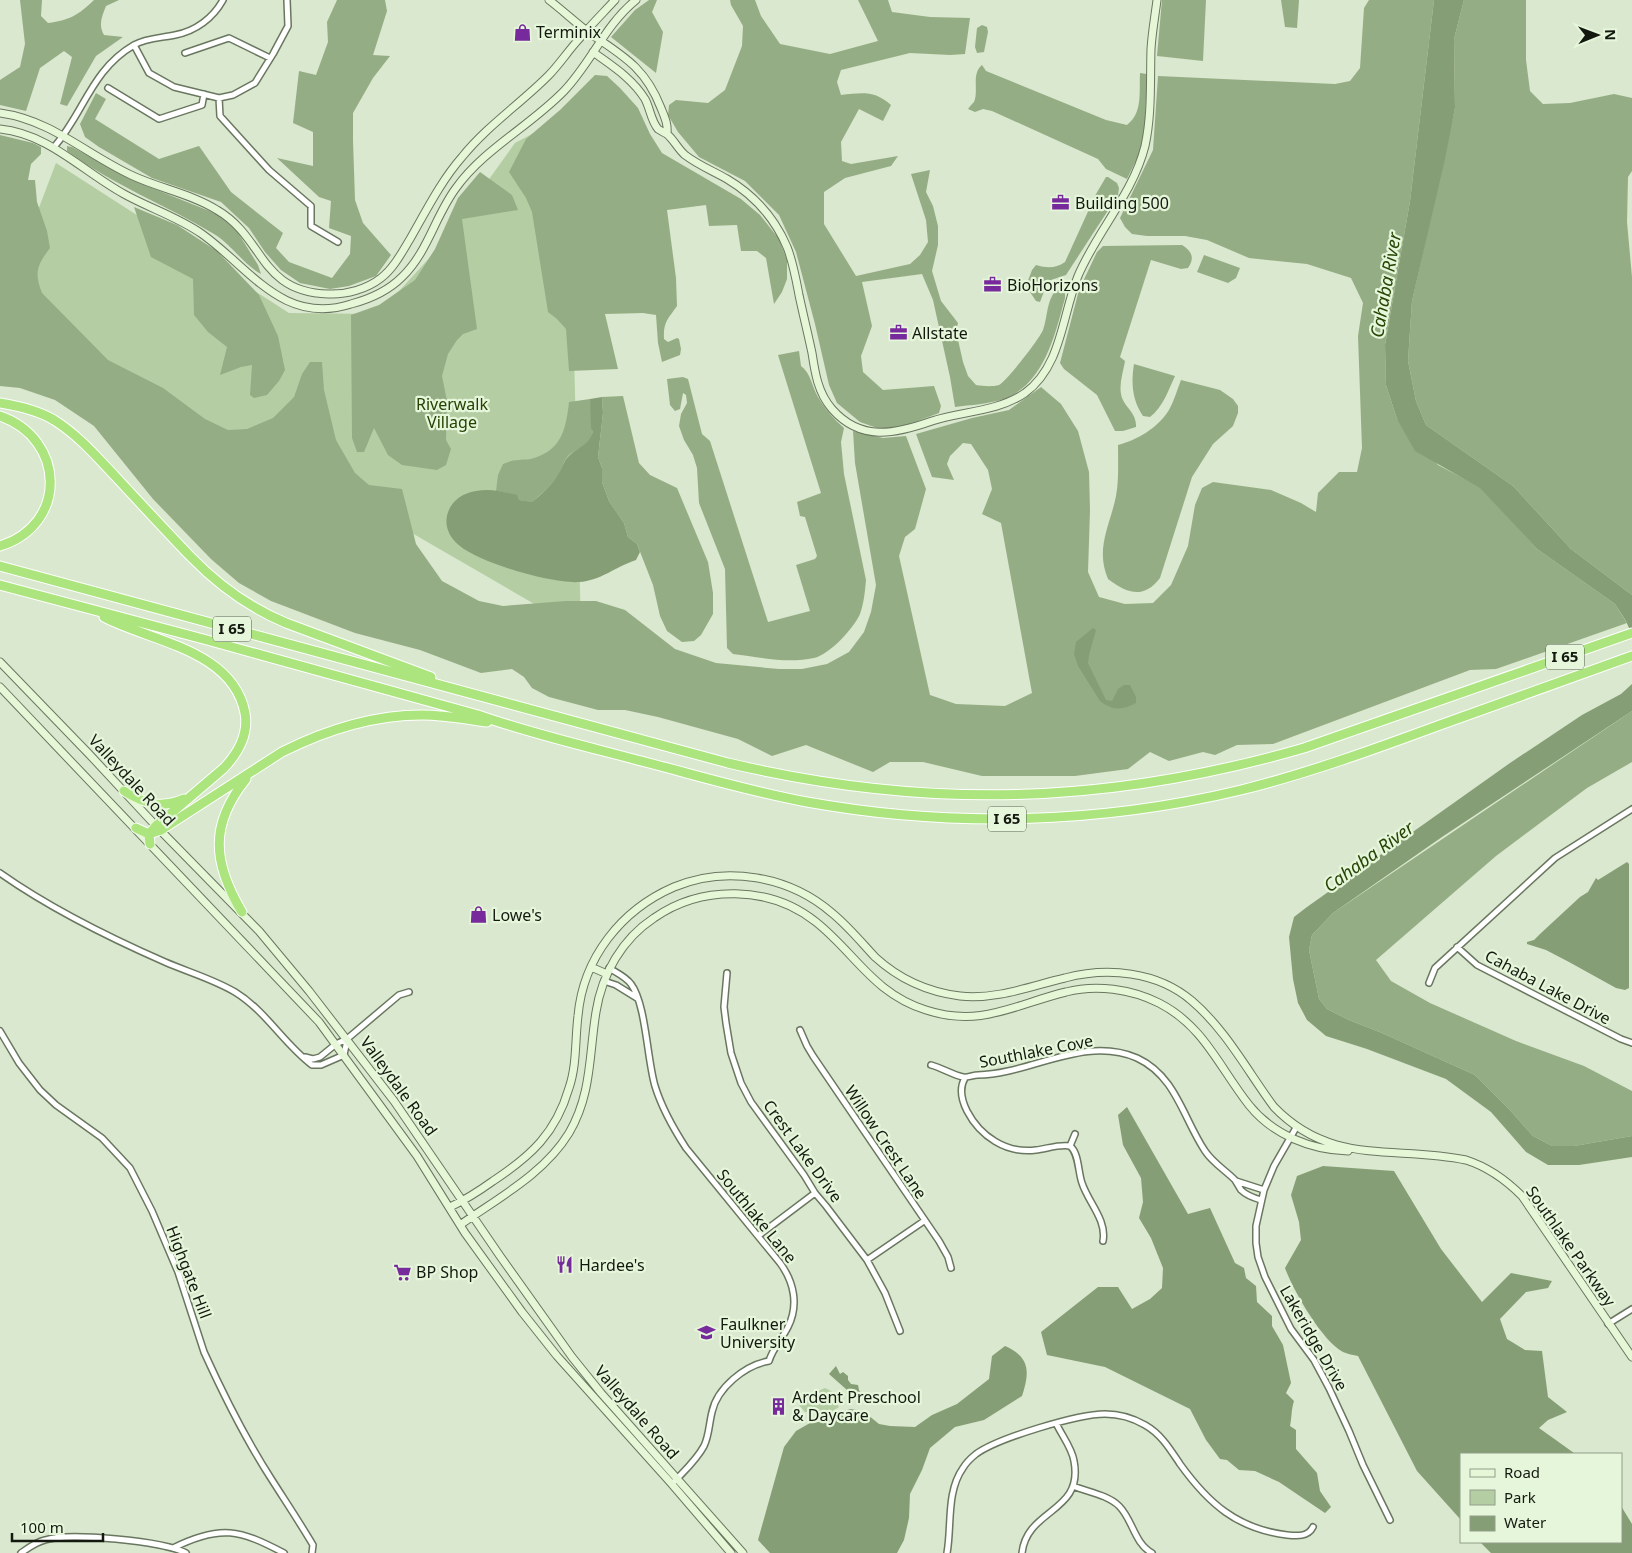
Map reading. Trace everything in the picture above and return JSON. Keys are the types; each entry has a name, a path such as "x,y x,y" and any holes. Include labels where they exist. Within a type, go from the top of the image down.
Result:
{"highway":[{"path":"0,403 16,405 35,411 53,420 80,439 191,557 221,585 242,600 286,623 463,690"},
{"path":"0,416 22,427 35,438 48,463 50,481 47,502 33,527 18,538 0,546"},
{"name":"I 65","path":"0,566 356,664 463,690 728,763 831,784 936,794 1007,796 1066,793 1134,786 1255,762 1304,748 1632,633"},
{"name":"I 65","path":"0,585 718,782 807,802 894,814 936,817 1003,819 1070,816 1132,810 1242,789 1349,758 1632,656"},
{"path":"90,609 124,626 201,657 222,671 236,688 241,698 246,718 244,738 239,750 224,768 189,797 158,828"},
{"path":"149,834 250,774 282,752 328,732 361,722 424,715 502,723"},
{"path":"242,912 226,882 221,865 219,841 221,828 230,801 250,774"},
{"path":"124,791 144,802 152,804 174,804 189,797"},
{"path":"136,828 149,834"},
{"path":"149,834 150,844"}],"street":[{"path":"54,148 64,136 99,76 109,65 134,45 147,40 180,34 196,27 212,15 223,0"},
{"path":"134,45 149,73 174,87 219,98 233,95 255,83 270,58 288,26 287,0"},
{"path":"549,0 586,31 633,63 650,83 668,125 667,134"},
{"path":"0,113 33,121 64,136 129,174 212,207 228,217 243,231 263,262 283,282 298,289 314,293 344,294 372,283 389,271 442,185 461,158 485,132 548,76 615,0"},
{"path":"0,129 20,132 44,142 121,193 202,234 274,294 303,306 341,308 382,292 402,277 419,256 445,204 461,181 564,91 619,15 636,0"},
{"path":"593,52 626,76 635,85 645,100 658,129 667,134 685,155 736,184 770,216 791,259 819,387 827,403 842,419 863,430 880,433 897,432 942,418 992,408 1023,394 1032,387 1047,367 1056,350 1077,278 1137,170 1144,148 1149,121 1152,37 1157,0"},
{"path":"185,53 230,38 270,58"},
{"path":"108,88 159,119 202,105 204,94"},
{"path":"219,98 220,116 269,170 311,206 310,226 338,242"},
{"name":"Valleydale Road","path":"0,662 158,828 242,912 303,984 394,1101 572,1357 601,1393 743,1553"},
{"name":"Valleydale Road","path":"0,687 319,1022 417,1156 460,1225 522,1312 557,1356 731,1553"},
{"path":"1428,983 1435,968 1555,858 1632,809"},
{"path":"0,873 26,892 89,926 237,993 256,1007 308,1062 316,1066 344,1055 347,1039"},
{"name":"Southlake Parkway","path":"450,1207 463,1201 524,1160 543,1140 559,1114 571,1084 579,1006 591,967 605,943 621,923 643,904 665,891 683,884 715,877 733,876 762,879 796,890 833,913 890,970 913,984 941,993 970,997 989,996 1068,977 1100,972 1126,973 1158,981 1186,996 1210,1018 1274,1107 1284,1117 1321,1140 1356,1150"},
{"name":"Southlake Parkway","path":"460,1225 523,1182 545,1164 570,1132 586,1090 596,1012 606,974 624,946 634,934 653,918 673,907 709,895 735,893 758,896 784,904 807,916 825,930 880,986 910,1004 927,1010 960,1017 993,1014 1066,992 1093,989 1125,991 1157,1002 1184,1019 1203,1039 1256,1113 1268,1124 1304,1144 1328,1150 1356,1150 1457,1158 1482,1166 1505,1180 1527,1204 1632,1357"},
{"name":"Cahaba Lake Drive","path":"1457,947 1478,965 1632,1043"},
{"path":"591,967 606,974 616,985 637,998"},
{"name":"Crest Lake Drive","path":"727,973 724,1007 729,1045 736,1070 751,1102 807,1179 815,1193 866,1260 885,1294 900,1330"},
{"name":"Southlake Lane","path":"606,974 626,979 632,985 640,1005 653,1078 667,1116 686,1148 780,1263 788,1276 794,1298 791,1320 769,1361 746,1369 722,1391 716,1400 704,1445 698,1456 672,1484"},
{"path":"303,1056 320,1057 336,1044 347,1039 399,995 409,992"},
{"name":"Willow Crest Lane","path":"800,1030 806,1046 946,1252 951,1268"},
{"name":"Highgate Hill","path":"0,1031 19,1063 40,1090 56,1105 102,1138 134,1175 152,1211 178,1272 204,1352 248,1438 313,1545 312,1553"},
{"name":"Southlake Cove","path":"932,1065 965,1078 975,1075 997,1074 1048,1059 1084,1052 1103,1051 1126,1054 1148,1064 1170,1085 1206,1152 1220,1169 1235,1181 1242,1191 1261,1200"},
{"path":"965,1078 961,1091 965,1106 975,1124 993,1141 1009,1148 1025,1151 1070,1146"},
{"name":"Lakeridge Drive","path":"1297,1126 1274,1166 1261,1200 1256,1235 1261,1266 1291,1328 1317,1365 1329,1388 1390,1520"},
{"path":"1070,1146 1075,1134"},
{"path":"1070,1146 1075,1153 1083,1186 1103,1225 1103,1241"},
{"name":"Southlake Cove","path":"1235,1181 1264,1190"},
{"path":"758,1236 815,1193"},
{"path":"866,1260 924,1220"},
{"path":"1608,1324 1632,1309"},
{"path":"947,1553 955,1483 969,1460 983,1449 1056,1423 1089,1415 1120,1415 1147,1426 1162,1438 1190,1478 1205,1495 1227,1514 1242,1523 1263,1531 1290,1536 1305,1535 1313,1527"},
{"path":"1022,1553 1025,1539 1030,1530 1041,1518 1063,1503 1075,1480 1074,1462 1070,1448 1056,1423"},
{"path":"1073,1486 1117,1504 1127,1516 1143,1547 1152,1553"},
{"path":"174,1548 210,1534 232,1532 256,1538 284,1553"},
{"path":"21,1553 45,1540 64,1537 156,1544 186,1553"}],"green space":[{"name":"Riverwalk Village","path":"568,115 581,631 272,452 0,335 0,310 56,163 289,313 378,314 444,242 515,143"},
{"path":"825,1388 831,1391 839,1407 831,1412 805,1412 799,1405 816,1392"}],"shaded area":[{"path":"20,0 42,0 41,16 48,23 74,16 94,0 119,0 106,6 101,28 104,35 123,37 96,56 67,106 60,104 72,57 64,51 40,68 26,111 0,105 0,80 20,67 25,44"},
{"path":"337,0 385,0 387,11 373,55 390,56 373,78 353,113 353,141 355,200 363,223 391,255 376,276 349,286 330,289 300,283 281,270 265,252 249,228 221,202 152,178 85,137 80,124 96,93 106,99 95,119 159,159 199,146 231,192 283,233 276,248 289,262 332,278 350,254 351,236 329,228 331,201 319,197 277,158 313,166 313,132 293,123 299,71 316,75 328,42 327,22"},
{"path":"649,0 657,0 652,12 663,32 656,73 611,37 635,10"},
{"path":"730,0 755,0 761,16 780,44 830,54 878,41 858,0 888,0 892,12 930,17 970,18 965,54 910,53 841,70 837,82 841,95 862,93 873,95 891,105 883,121 859,109 841,142 842,161 851,164 898,156 891,166 845,178 824,192 824,224 856,276 910,264 920,255 928,242 926,220 911,174 930,170 926,192 933,206 938,226 938,245 932,271 941,301 958,323 956,331 963,362 968,376 976,385 993,386 1003,382 1041,335 1049,304 1056,290 1061,290 1065,293 1057,327 1046,357 1029,382 1018,392 998,401 955,407 933,300 922,274 862,282 872,326 861,356 863,372 883,390 934,386 941,406 939,413 899,428 877,428 860,422 837,403 829,385 796,252 779,215 745,181 699,157 678,132 668,115 669,105 676,100 708,103 725,90 742,46 743,26"},
{"path":"1162,0 1206,0 1203,61 1157,56"},
{"path":"1281,0 1299,0 1297,28 1285,27"},
{"path":"1369,0 1434,0 1410,201 1385,345 1386,385 1397,419 1438,465 1480,487 1537,549 1615,604 1627,623 1496,669 1470,670 1273,744 1237,745 1215,755 1203,752 1169,761 1150,752 1128,769 1075,776 982,776 923,762 890,762 873,772 806,745 772,756 738,739 658,717 625,710 598,710 549,697 532,688 524,677 512,669 481,673 420,650 355,633 271,601 239,583 211,559 153,499 94,426 55,400 20,388 0,386 0,135 33,143 41,147 41,154 31,164 28,180 35,180 37,202 47,231 50,248 38,269 38,280 42,293 108,360 163,388 205,419 228,430 247,429 273,418 294,397 302,374 310,362 322,362 324,390 336,440 355,473 369,485 402,489 416,544 442,581 479,601 503,606 566,601 596,601 625,610 675,649 716,663 779,669 802,669 827,664 849,652 864,632 871,612 876,585 855,463 853,431 883,438 906,436 926,489 915,529 905,537 899,556 930,695 956,704 1005,706 1032,693 1001,523 982,514 992,489 988,470 971,444 963,443 950,456 947,464 954,480 932,477 916,434 1009,410 1041,387 1061,404 1078,431 1089,472 1088,572 1099,597 1125,604 1153,603 1171,585 1188,546 1195,505 1202,488 1213,482 1271,490 1316,512 1318,493 1339,472 1357,472 1362,448 1358,336 1363,303 1351,278 1307,264 1249,258 1207,240 1185,236 1132,234 1120,218 1153,150 1158,76 1335,84 1350,81 1360,68 1364,8"},
{"path":"1464,0 1526,0 1526,60 1530,91 1543,104 1570,103 1614,94 1632,98 1632,171 1628,177 1627,222 1632,277 1632,595 1571,549 1513,486 1426,425 1416,401 1408,361 1412,301 1455,108 1454,39"},
{"path":"982,25 987,27 988,32 984,52 977,53 975,47 977,28"},
{"path":"982,65 986,71 1106,120 1127,125 1136,114 1138,108 1140,73 1147,74 1142,148 1127,179 1106,169 1098,159 992,111 983,109 975,112 968,109 974,102 976,77"},
{"path":"595,75 607,76 638,108 650,134 662,153 741,199 760,215 779,239 787,260 787,279 782,292 774,304 766,258 757,251 741,251 737,225 709,226 706,205 667,210 676,278 677,306 665,325 664,339 668,342 679,339 680,355 662,362 658,343 656,315 643,313 605,314 618,369 569,371 566,329 548,312 532,212 526,198 509,172 526,139 560,110"},
{"path":"67,146 132,180 217,214 237,231 258,265 261,274 214,234 121,185 67,151"},
{"path":"480,172 512,195 518,210 462,219 477,329 463,334 457,340 448,354 442,376 447,401 446,440 451,449 446,465 437,470 402,465 388,455 374,428 364,452 357,452 352,438 351,315 379,305 415,280 435,249 458,198"},
{"path":"1106,177 1117,183 1119,188 1118,195 1066,275 1048,281 1040,302 1036,301 1026,286 1032,270 1036,265 1051,267 1065,262 1096,194"},
{"path":"134,207 177,225 217,251 259,295 278,336 285,370 279,381 267,395 254,398 250,395 252,365 220,375 227,347 208,332 194,315 193,279 151,257"},
{"path":"1182,245 1188,250 1192,258 1188,268 1181,269 1151,260 1120,357 1125,361 1120,389 1122,398 1135,418 1136,427 1115,431 1097,395 1064,369 1060,363 1079,290 1097,252 1103,246"},
{"path":"1204,255 1240,268 1236,278 1228,283 1197,272"},
{"path":"799,351 801,366 809,376 823,406 844,428 841,442 844,474 866,580 864,597 857,620 834,646 820,656 804,660 783,660 733,654 727,648 725,569 699,503 697,468 679,426 681,414 687,403 686,395 683,393 680,409 675,411 670,405 667,379 683,377 688,379 702,434 710,441 768,622 810,611 796,565 815,559 817,556 805,517 800,516 797,502 821,493 778,355"},
{"path":"1134,364 1175,376 1162,404 1150,417 1143,416 1135,398 1133,385"},
{"path":"1181,380 1220,390 1233,399 1238,406 1238,413 1233,426 1213,444 1192,477 1160,578 1154,585 1141,592 1128,591 1108,579 1103,557 1105,537 1117,490 1118,445 1140,436 1159,422 1169,410"},
{"path":"623,396 639,463 650,475 677,488 708,562 713,593 713,614 701,635 694,641 682,642 667,631 660,616 653,585 637,544 628,537 624,523 609,501 602,482 602,468 598,457 603,413 602,397"},
{"path":"590,399 593,425 591,438 568,456 559,474 546,489 532,502 519,500 507,493 496,491 498,475 503,464 515,460 532,459 551,449 561,436 569,402"},
{"path":"1632,711 1632,762 1587,788 1496,856 1376,960 1391,981 1430,1003 1516,1041 1584,1066 1632,1091 1632,1136 1574,1146 1552,1146 1533,1136 1475,1075 1327,1009 1319,999 1309,950 1312,935 1333,913"}],"water":[{"path":"1434,0 1464,0 1454,39 1455,108 1412,301 1408,361 1416,401 1426,425 1513,486 1571,549 1632,595 1632,635 1615,604 1537,549 1480,488 1415,451 1397,419 1386,385 1385,345 1410,201"},
{"path":"602,397 603,413 598,457 602,468 602,482 609,501 624,523 628,537 637,544 640,552 636,560 594,579 567,582 535,576 483,559 470,553 452,538 446,521 448,513 452,505 466,494 481,490 497,491 517,495 519,500 532,502 551,485 567,458 589,440 593,431 591,428 590,399"},
{"path":"1093,628 1096,630 1088,663 1106,700 1112,701 1118,689 1124,685 1130,685 1136,697 1136,703 1118,708 1109,707 1104,704 1100,701 1078,666 1074,654 1076,642"},
{"path":"1632,684 1632,711 1442,837 1333,913 1312,935 1309,950 1319,999 1327,1009 1475,1075 1533,1136 1552,1146 1574,1146 1632,1136 1632,1157 1579,1165 1548,1165 1526,1152 1491,1112 1446,1079 1367,1049 1326,1036 1307,1020 1298,1003 1293,979 1289,937 1294,917 1307,907 1510,763 1582,715 1621,694"},
{"path":"1627,862 1629,864 1629,988 1625,990 1616,988 1546,950 1527,944 1527,942 1534,940 1580,897 1588,892 1596,878 1598,880"},
{"path":"1127,1107 1188,1214 1210,1208 1235,1263 1244,1268 1246,1278 1256,1286 1257,1302 1272,1316 1272,1326 1283,1345 1291,1383 1286,1393 1294,1401 1290,1426 1296,1430 1296,1449 1317,1473 1320,1491 1331,1507 1325,1513 1279,1482 1255,1471 1239,1470 1227,1460 1220,1459 1206,1440 1190,1409 1105,1367 1047,1355 1041,1332 1098,1287 1118,1287 1132,1309 1150,1299 1162,1288 1163,1268 1151,1238 1139,1218 1143,1202 1141,1178 1123,1145 1118,1115"},
{"path":"1323,1166 1394,1171 1441,1249 1482,1302 1511,1273 1552,1281 1548,1288 1526,1292 1500,1319 1507,1339 1525,1350 1542,1351 1548,1397 1567,1412 1548,1420 1539,1428 1574,1453 1460,1453 1460,1519 1417,1471 1358,1356 1343,1352 1326,1337 1294,1289 1285,1268 1301,1240 1299,1222 1291,1195 1297,1176"},
{"path":"1005,1346 1019,1355 1026,1366 1027,1373 1022,1396 984,1420 955,1427 930,1448 910,1494 909,1518 904,1540 897,1553 770,1553 758,1540 784,1447 796,1431 810,1423 827,1421 839,1413 850,1409 863,1411 879,1424 915,1427 932,1415 957,1404 989,1379 992,1356"},
{"path":"836,1366 840,1374 843,1372 848,1376 851,1384 858,1385 862,1395 855,1392 855,1390 847,1390 829,1374"},
{"path":"1622,1508 1632,1524 1632,1553 1491,1553 1481,1543 1622,1543"}],"place":[{"name":"Terminix","path":"522,32"},
{"name":"Building 500","path":"1061,203"},
{"name":"BioHorizons","path":"993,285"},
{"name":"Allstate","path":"898,333"},
{"name":"Lowe's","path":"478,915"},
{"name":"Hardee's","path":"565,1265"},
{"name":"BP Shop","path":"402,1272"},
{"name":"Faulkner University","path":"706,1333"},
{"name":"Ardent Preschool & Daycare","path":"778,1406"}],"water label":[{"name":"Cahaba River","path":"1386,285"},
{"name":"Cahaba River","path":"1369,857"}]}
